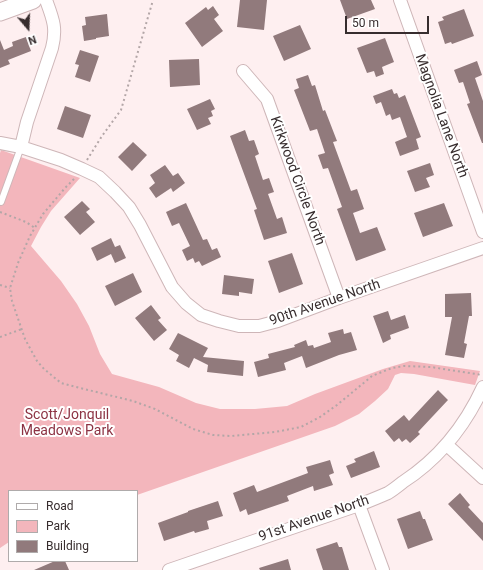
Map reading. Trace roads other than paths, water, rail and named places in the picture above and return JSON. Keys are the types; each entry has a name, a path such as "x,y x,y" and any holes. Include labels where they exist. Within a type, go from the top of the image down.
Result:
{"street":[{"path":"0,12 33,0"},
{"path":"20,147 55,36 53,18 46,0"},
{"name":"Magnolia Lane North","path":"400,0 483,232"},
{"name":"Kirkwood Circle North","path":"243,71 267,99 339,298"},
{"name":"90th Avenue North","path":"0,143 20,147 61,160 99,178 129,207 172,287 186,303 201,315 240,326 259,326 278,321 339,298 483,248"},
{"path":"483,386 467,416 446,445 483,478"},
{"name":"91st Avenue North","path":"169,570 360,504 389,492 428,464 446,445"},
{"path":"360,504 383,570"}],"lane":[{"path":"1,202 20,147"}],"park label":[{"name":"Scott/Jonquil Meadows Park","path":"67,424"}]}
